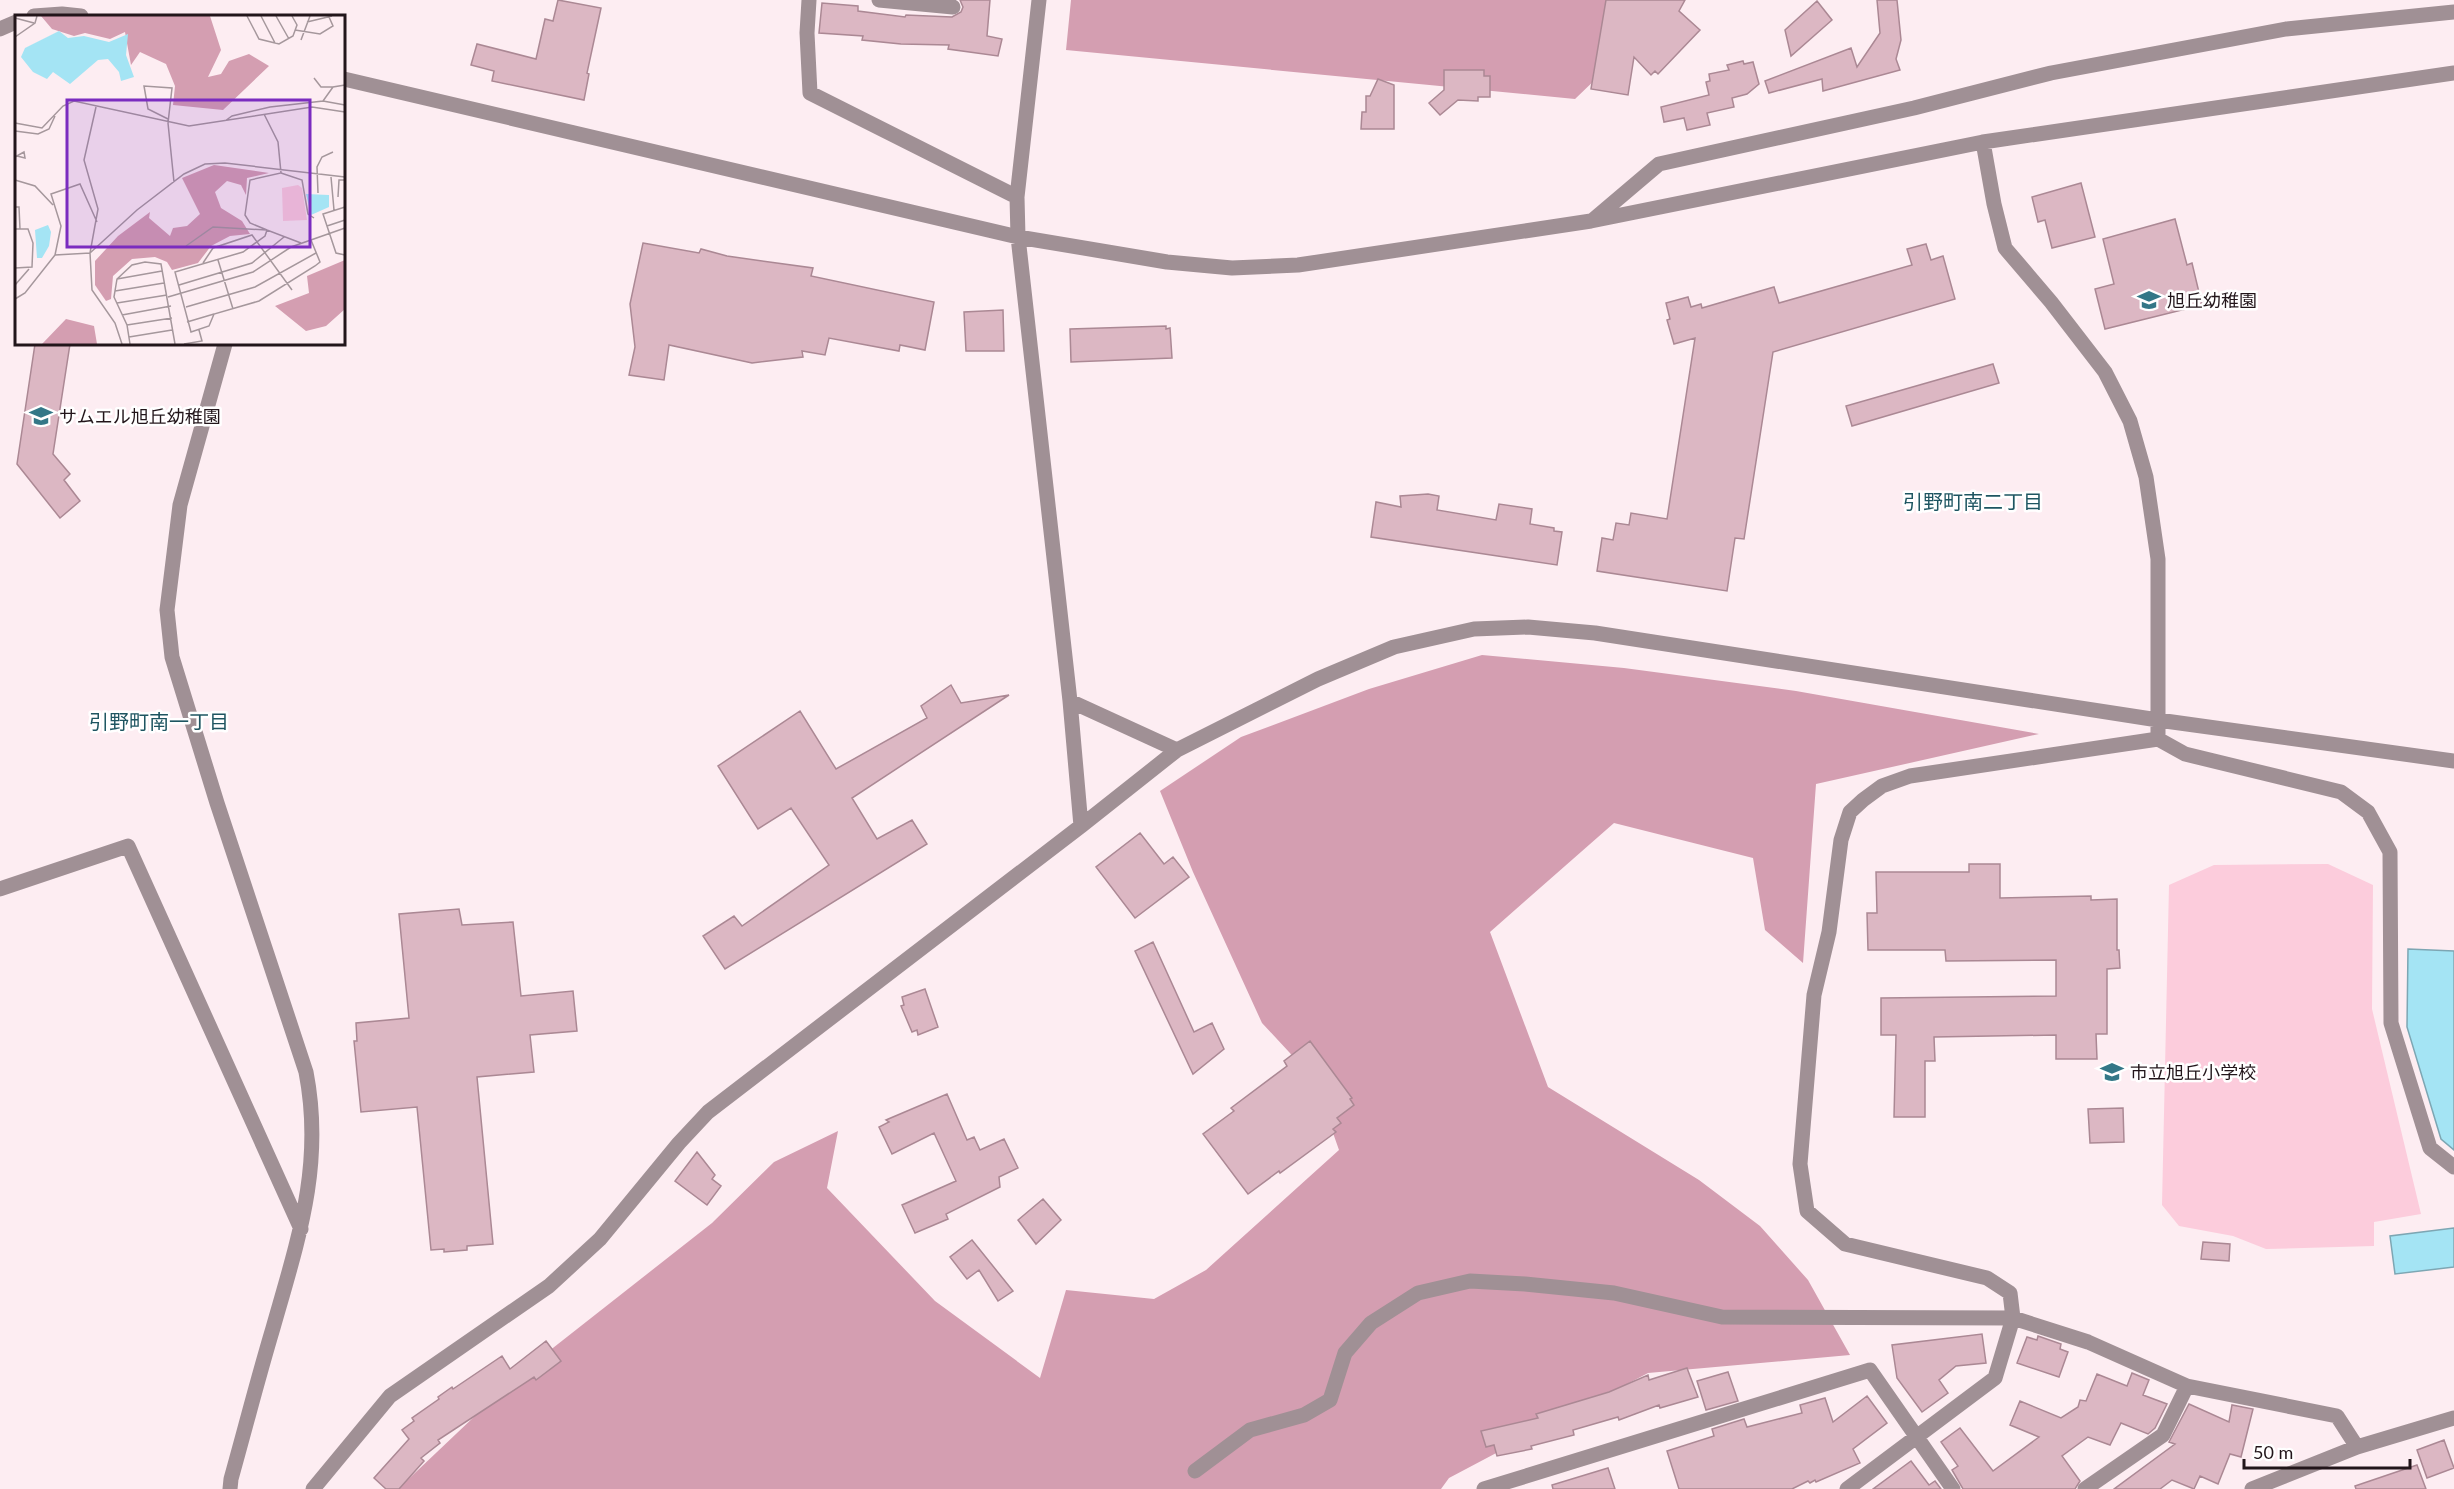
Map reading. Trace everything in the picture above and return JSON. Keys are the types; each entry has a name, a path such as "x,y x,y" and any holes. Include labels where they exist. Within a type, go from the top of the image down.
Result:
{"street":[{"path":"809,0 807,33 810,93 1017,197"},
{"path":"879,0 953,6"},
{"path":"1040,0 1017,197 1018,237 1070,701 1081,826"},
{"path":"1592,221 1659,164 1914,108 2051,73 2286,29 2386,17 2454,12"},
{"path":"48,15 72,15"},
{"path":"0,29 15,22"},
{"path":"345,79 1018,237 1167,262 1232,268 1298,266 1592,221 1983,142 2454,73"},
{"path":"1983,142 1994,204 2005,248 2051,302 2105,372 2130,420 2146,477 2158,559 2158,739"},
{"path":"225,345 180,504 167,610 172,657 306,1072 312,1101 311,1184 301,1229 230,1489"},
{"path":"313,1489 390,1396 549,1286 600,1239 679,1143 708,1112 1177,750 1318,679 1394,647 1474,629 1528,627 1595,633 2158,720 2454,761"},
{"path":"1070,701 1177,750"},
{"path":"1847,1489 1995,1378 2013,1318 2010,1293 1987,1278 1845,1244 1807,1211 1800,1164 1814,995 1829,932 1841,840 1850,812 1882,786 1910,776 2158,739 2186,753 2341,792 2368,812 2390,852 2391,1023 2430,1148 2454,1167"},
{"path":"0,889 128,846 301,1229"},
{"path":"1195,1471 1250,1430 1304,1415 1330,1400 1346,1353 1371,1323 1418,1293 1470,1281 1614,1293 1722,1317 2013,1318 2088,1342 2187,1386 2337,1416 2357,1447"},
{"path":"1484,1489 1870,1370 1953,1489"},
{"path":"2085,1489 2163,1435 2187,1386"},
{"path":"2252,1489 2357,1447 2454,1418"}],"shaded area":[{"path":"1071,0 1678,0 1575,99 1066,50"},
{"path":"1482,655 1624,668 1796,691 2039,734 1816,784 1803,963 1765,930 1753,858 1614,823 1490,932 1548,1087 1699,1180 1760,1226 1808,1280 1850,1355 1648,1373 1449,1478 1441,1489 398,1489 516,1377 712,1223 774,1162 838,1131 827,1188 935,1301 1040,1378 1066,1290 1154,1299 1206,1270 1339,1150 1314,1079 1262,1023 1193,872 1160,791 1241,737 1369,689"},
{"path":"2328,864 2373,885 2372,1009 2421,1214 2374,1222 2374,1246 2266,1249 2233,1236 2179,1226 2162,1205 2169,885 2214,865"}],"water":[{"path":"2408,949 2454,951 2454,1150 2441,1139 2407,1027"},
{"path":"2454,1228 2454,1267 2395,1274 2390,1236"}],"building":[{"path":"558,0 601,8 587,73 589,74 584,100 492,81 494,71 471,65 477,44 536,59 545,19 553,21"},
{"path":"960,0 990,0 987,36 1002,39 998,56 948,49 949,45 901,44 862,40 863,36 819,33 822,3 858,6 858,11 905,17 906,15 952,17 961,12 963,7"},
{"path":"1606,0 1685,0 1679,11 1700,30 1658,74 1655,71 1651,75 1634,57 1628,95 1591,89"},
{"path":"1877,0 1897,0 1901,40 1896,59 1900,70 1823,91 1822,79 1769,93 1765,81 1851,48 1857,67 1880,33"},
{"path":"1817,1 1832,20 1791,56 1785,30"},
{"path":"1743,61 1744,64 1753,62 1759,84 1747,94 1732,98 1734,107 1707,113 1710,125 1687,130 1684,118 1664,122 1661,107 1709,95 1706,82 1710,81 1709,74 1729,70 1727,65"},
{"path":"1444,70 1484,70 1484,76 1490,76 1490,97 1478,97 1478,101 1458,100 1440,115 1429,103 1444,90"},
{"path":"1378,79 1394,85 1394,129 1361,129 1362,112 1366,112 1366,96 1370,96"},
{"path":"2081,183 2095,237 2052,248 2045,220 2038,222 2032,197"},
{"path":"2175,219 2187,265 2192,263 2202,305 2105,329 2095,289 2114,284 2103,239"},
{"path":"643,243 699,253 701,249 727,256 813,268 811,276 934,302 925,350 900,345 899,351 829,338 825,355 802,351 803,357 752,363 669,345 664,380 629,375 635,347 630,304"},
{"path":"1926,244 1931,260 1943,256 1955,299 1773,352 1744,539 1735,538 1727,591 1597,571 1602,538 1613,540 1616,523 1629,525 1631,513 1667,519 1695,338 1674,344 1667,320 1670,319 1666,303 1688,297 1691,307 1701,304 1702,308 1774,287 1779,303 1912,265 1907,249"},
{"path":"1003,310 1004,351 966,351 964,312"},
{"path":"1166,326 1166,329 1170,328 1172,358 1071,362 1070,329"},
{"path":"35,345 70,345 53,454 70,474 64,480 80,501 60,518 17,464"},
{"path":"1993,364 1999,383 1852,426 1846,406"},
{"path":"1428,494 1439,496 1437,510 1496,520 1499,504 1532,509 1530,524 1554,528 1554,531 1562,532 1557,565 1371,537 1376,502 1401,507 1400,496"},
{"path":"951,685 961,703 1009,695 852,798 877,839 912,820 927,844 725,969 703,936 734,916 742,926 829,865 791,808 758,829 718,766 800,711 836,769 927,718 921,706"},
{"path":"1140,833 1164,864 1173,857 1189,877 1135,918 1096,867"},
{"path":"1969,864 2000,864 2000,898 2091,896 2091,900 2117,899 2117,950 2119,950 2120,968 2107,969 2107,1034 2096,1034 2097,1059 2056,1059 2056,1035 1934,1037 1935,1061 1925,1061 1925,1117 1894,1117 1896,1035 1881,1035 1881,998 2056,996 2056,960 1946,961 1945,950 1868,950 1867,913 1877,913 1876,872 1969,872"},
{"path":"459,909 462,925 513,922 521,996 573,991 577,1031 530,1035 534,1072 477,1077 493,1244 467,1246 467,1250 444,1252 444,1249 431,1250 417,1107 361,1112 354,1041 357,1041 356,1023 409,1018 399,914"},
{"path":"1153,942 1194,1032 1212,1023 1224,1049 1193,1074 1135,951"},
{"path":"925,989 938,1027 918,1035 917,1030 912,1032 901,1006 904,1005 902,997"},
{"path":"1310,1041 1352,1098 1350,1099 1354,1105 1337,1118 1341,1123 1333,1129 1336,1132 1248,1194 1203,1134 1234,1111 1231,1108 1287,1066 1284,1061"},
{"path":"947,1094 967,1140 974,1137 980,1150 1004,1139 1018,1168 999,1177 1000,1187 946,1214 948,1219 915,1233 902,1205 956,1181 934,1133 892,1154 879,1127 889,1122 886,1120"},
{"path":"2123,1108 2124,1142 2090,1143 2088,1109"},
{"path":"697,1152 715,1175 712,1179 721,1186 707,1205 675,1181"},
{"path":"1043,1199 1061,1220 1036,1244 1018,1220"},
{"path":"972,1240 1013,1291 998,1301 979,1270 967,1279 950,1257"},
{"path":"2203,1242 2230,1244 2229,1261 2201,1259"},
{"path":"1982,1334 1986,1363 1956,1366 1939,1380 1948,1393 1922,1412 1897,1378 1892,1345"},
{"path":"2038,1336 2061,1344 2060,1349 2068,1352 2059,1377 2017,1363 2027,1337 2037,1340"},
{"path":"546,1341 561,1361 536,1380 534,1377 438,1440 440,1443 421,1458 424,1461 399,1489 386,1489 374,1478 409,1439 402,1430 414,1421 412,1418 439,1399 438,1397 502,1356 510,1369"},
{"path":"1687,1368 1698,1397 1660,1408 1659,1405 1619,1420 1618,1417 1573,1430 1574,1435 1531,1446 1532,1449 1497,1456 1494,1445 1486,1447 1481,1431 1538,1418 1536,1414 1609,1392 1648,1375 1649,1380"},
{"path":"1728,1372 1738,1401 1706,1410 1697,1381"},
{"path":"2132,1373 2149,1380 2143,1395 2167,1404 2155,1428 2148,1434 2121,1423 2110,1445 2088,1437 2062,1456 2080,1481 2075,1489 1963,1489 1952,1470 1958,1466 1941,1442 1960,1428 1993,1471 2039,1437 2010,1425 2020,1401 2061,1418 2078,1407 2080,1400 2086,1401 2097,1374 2127,1386"},
{"path":"1867,1396 1887,1423 1853,1449 1860,1463 1816,1482 1815,1480 1810,1483 1808,1481 1792,1489 1679,1489 1667,1451 1714,1436 1712,1429 1744,1419 1747,1427 1802,1413 1800,1405 1825,1398 1833,1422"},
{"path":"2189,1404 2229,1422 2232,1405 2253,1409 2241,1457 2230,1454 2218,1484 2200,1476 2194,1489 2172,1480 2160,1489 2114,1489 2175,1444 2169,1442"},
{"path":"2444,1440 2454,1468 2427,1478 2417,1450"},
{"path":"1911,1461 1929,1485 1935,1481 1941,1489 1873,1489"},
{"path":"2417,1465 2426,1489 2356,1489 2355,1486"},
{"path":"1608,1468 1615,1489 1553,1489 1552,1485"}],"place":[{"name":"旭丘幼稚園","path":"2149,300"},
{"name":"サムエル旭丘幼稚園","path":"41,416"},
{"name":"市立旭丘小学校","path":"2112,1072"}],"district":[{"name":"引野町南二丁目","path":"1973,501"},
{"name":"引野町南一丁目","path":"159,721"}]}
